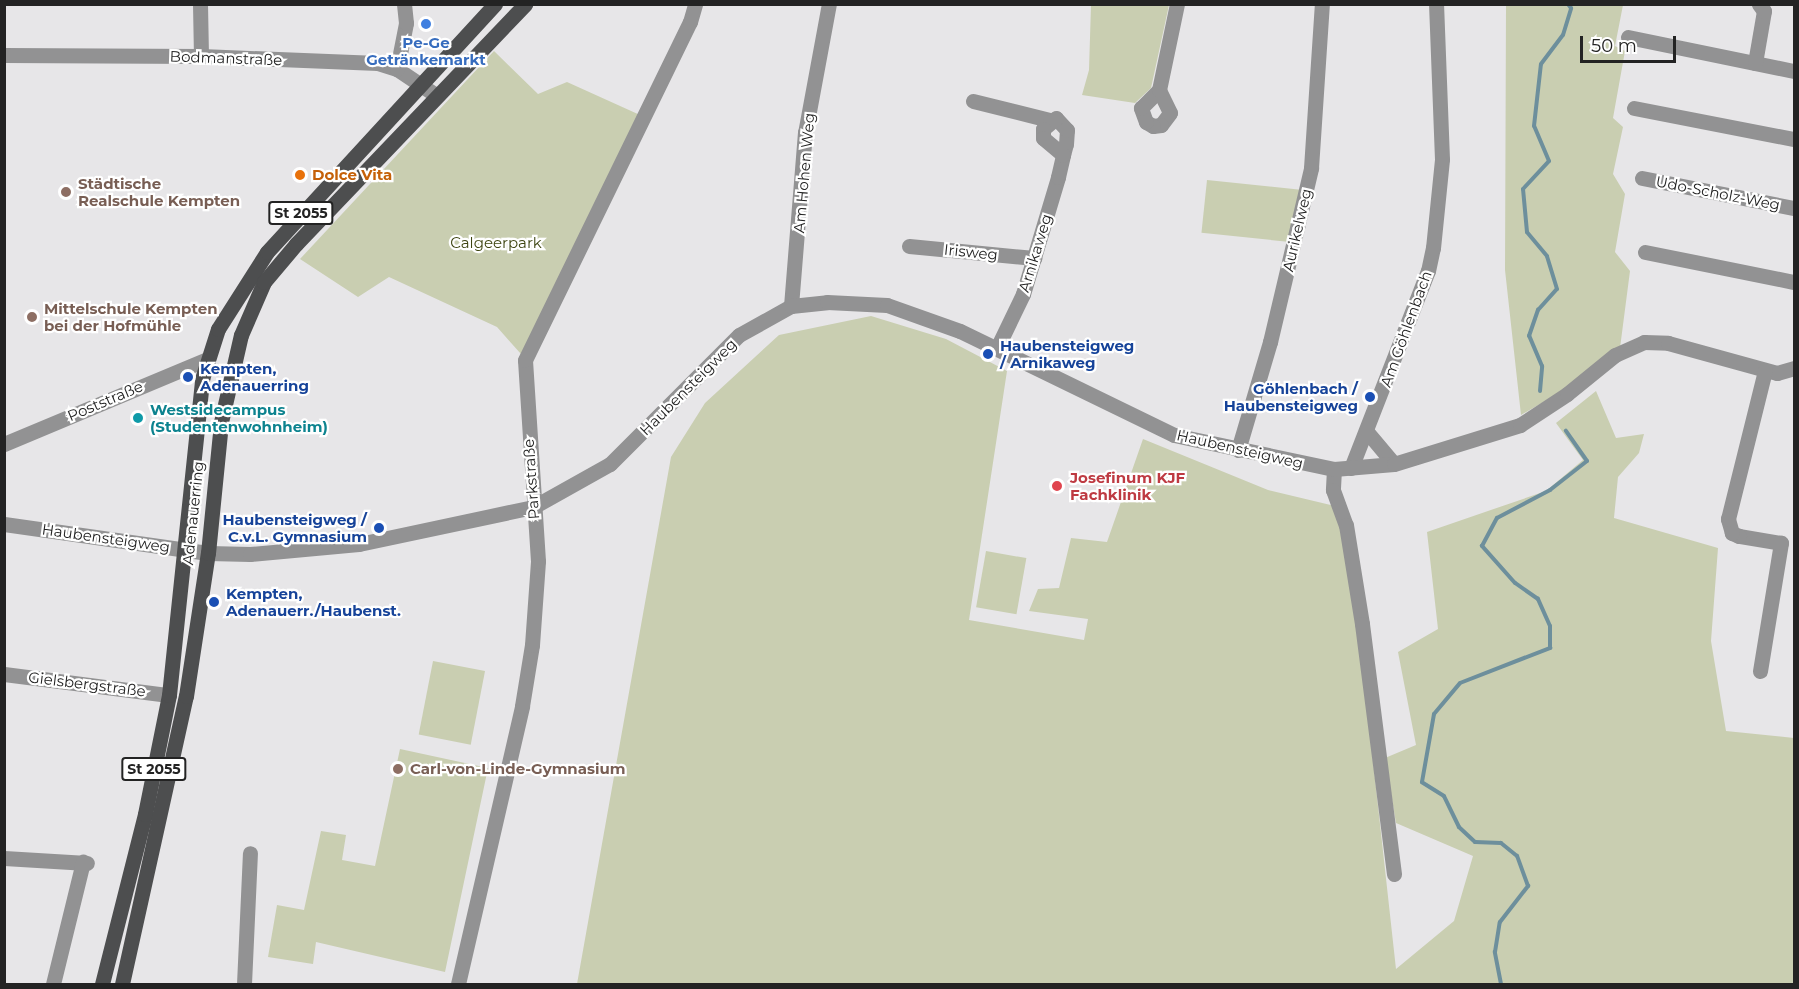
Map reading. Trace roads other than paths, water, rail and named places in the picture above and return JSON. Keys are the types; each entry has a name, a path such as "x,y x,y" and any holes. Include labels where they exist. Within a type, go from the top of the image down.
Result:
{"main road":[{"name":"Adenauerring","path":"102,984 145,814 169,695 198,412 207,359 226,313 267,252 495,4"},
{"name":"Adenauerring","path":"122,984 186,696 208,553 221,422 229,377 241,335 264,282 296,244 525,4"}],"street":[{"path":"200,4 201,56"},
{"path":"397,69 406,23 404,4"},
{"name":"Parkstraße","path":"458,984 522,706 532,645 538,561 525,360 690,22 695,4"},
{"name":"Am Hohen Weg","path":"791,306 805,133 829,4"},
{"path":"1159,90 1177,4"},
{"name":"Aurikelweg","path":"1238,450 1270,342 1311,168 1322,4"},
{"name":"Am Göhlenbach","path":"1352,468 1368,434 1428,271 1439,212 1442,159 1436,4"},
{"path":"1755,63 1764,11 1759,4"},
{"path":"1628,37 1794,71"},
{"name":"Bodmanstraße","path":"4,55 201,56 378,63 397,69 437,96"},
{"name":"Arnikaweg","path":"973,101 1049,120 1062,121 1067,130 1064,155 1023,294 997,348"},
{"path":"1634,108 1794,139"},
{"path":"1049,120 1043,138 1064,155"},
{"name":"Udo-Scholz-Weg","path":"1642,178 1794,208"},
{"name":"Irisweg","path":"909,246 1034,258"},
{"path":"1644,252 1794,282"},
{"name":"Haubensteigweg","path":"4,524 208,553 250,554 359,544 533,507 610,464 740,335 791,306 827,302 887,305 997,348 1174,435 1334,469 1394,464 1520,425 1567,394 1615,355 1644,342 1668,343 1765,371 1788,372 1794,368"},
{"name":"Poststraße","path":"4,444 207,359"},
{"path":"1760,671 1781,543 1732,533 1728,519 1765,371"},
{"path":"1368,434 1394,464"},
{"path":"1334,469 1333,490 1346,525 1362,624 1394,874"},
{"name":"Gielsbergstraße","path":"4,674 169,695"},
{"path":"244,984 250,853"},
{"path":"4,858 85,863 53,984"}],"waterway":[{"path":"1540,391 1542,366 1529,336 1538,310 1557,289 1547,256 1527,232 1523,189 1549,161 1534,126 1541,64 1563,35 1571,8 1568,4"},
{"path":"1501,984 1495,952 1500,922 1528,886 1517,856 1501,843 1475,842 1459,827 1444,796 1422,782 1434,714 1460,683 1550,648 1550,626 1538,599 1515,583 1482,546 1497,518 1550,490 1587,461 1566,431"}],"place":[{"name":"Pe-Ge Getränkemarkt","path":"426,24"},
{"name":"Dolce Vita","path":"300,175"},
{"name":"Städtische Realschule Kempten","path":"66,192"},
{"name":"Mittelschule Kempten bei der Hofmühle","path":"32,317"},
{"name":"Haubensteigweg / Arnikaweg","path":"988,354"},
{"name":"Kempten, Adenauerring","path":"188,377"},
{"name":"Göhlenbach / Haubensteigweg","path":"1370,397"},
{"name":"Westsidecampus (Studentenwohnheim)","path":"138,418"},
{"name":"Josefinum KJF Fachklinik","path":"1057,486"},
{"name":"Haubensteigweg / C.v.L. Gymnasium","path":"379,528"},
{"name":"Kempten, Adenauerr./Haubenst.","path":"214,602"},
{"name":"Carl-von-Linde-Gymnasium","path":"398,769"}],"park label":[{"name":"Calgeerpark","path":"496,243"}]}
